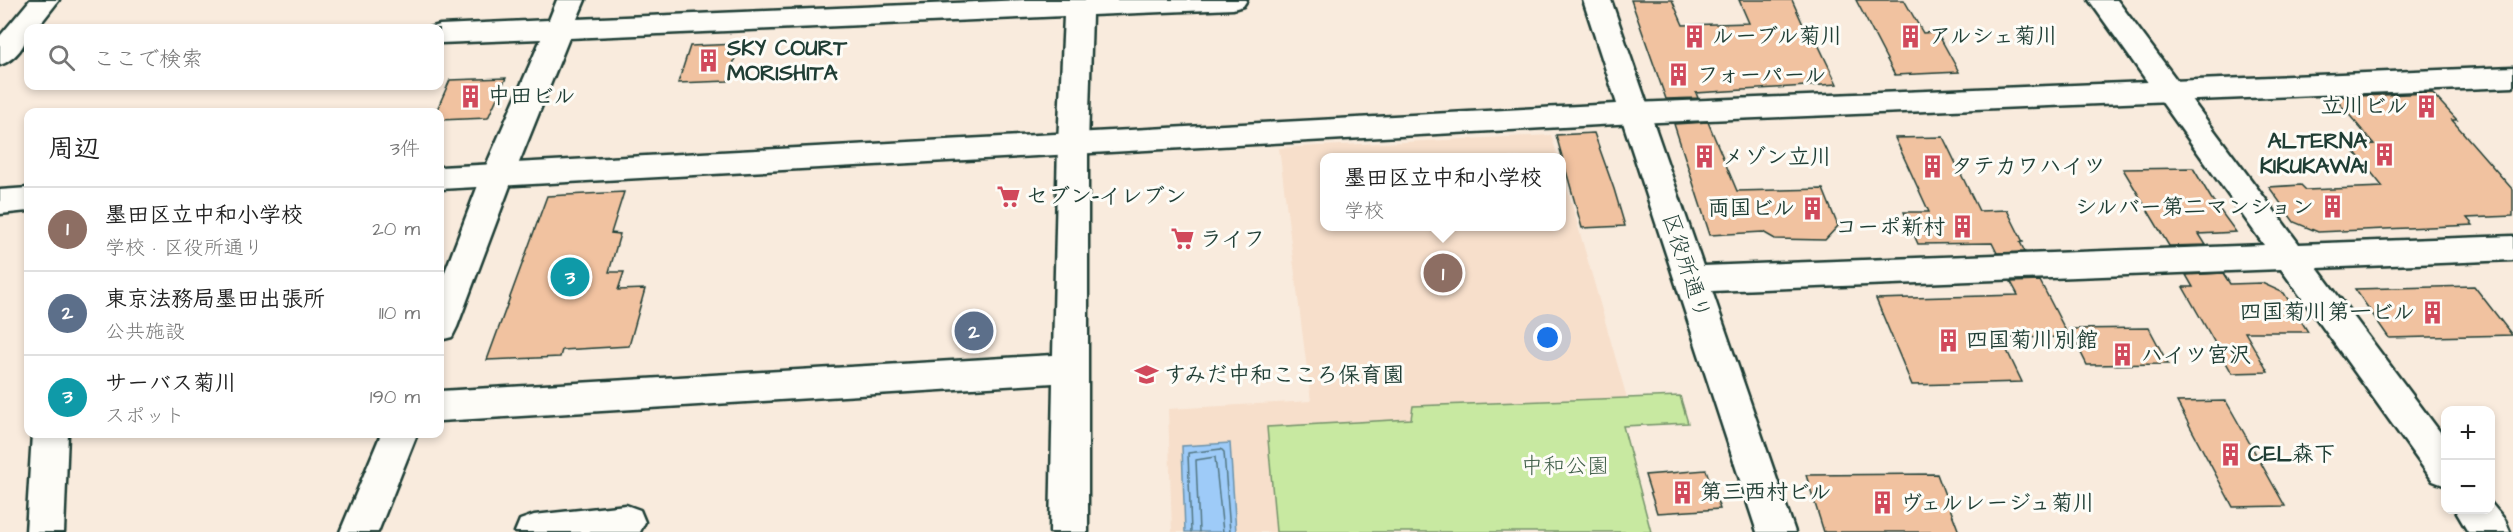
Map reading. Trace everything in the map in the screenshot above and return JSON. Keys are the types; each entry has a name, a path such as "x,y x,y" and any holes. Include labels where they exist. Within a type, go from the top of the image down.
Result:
{"street":[{"path":"25,24 45,0"},
{"path":"444,305 450,273 498,175 571,0"},
{"path":"444,34 1079,3 1233,0"},
{"name":"区役所通り","path":"1597,0 1776,532"},
{"path":"2103,0 2441,465"},
{"path":"1069,532 1073,144 1079,3"},
{"path":"0,55 24,26"},
{"path":"0,55 24,53"},
{"path":"444,178 1635,113 2513,77"},
{"path":"0,202 24,200"},
{"path":"1689,279 2513,248"},
{"path":"444,406 1071,368"},
{"path":"45,532 50,438"},
{"path":"359,532 397,438"},
{"path":"2477,514 2491,532"},
{"path":"534,532 626,522"}],"shaded area":[{"path":"1551,135 1557,153 1320,153 1320,231 1566,231 1566,184 1627,398 1413,406 1411,419 1267,427 1276,532 1172,532 1168,409 1311,401 1279,148"}],"green space":[{"name":"中和公園","path":"1680,396 1688,423 1623,426 1651,532 1276,532 1267,427 1411,419 1413,406"}],"water":[{"path":"1230,443 1236,532 1185,532 1182,446"}],"building":[{"path":"1631,0 1672,0 1683,25 1749,23 1739,0 1792,0 1810,40 1816,40 1837,84 1696,93 1698,98 1666,99"},
{"name":"アルシェ菊川","path":"1856,0 1904,0 1923,33 1937,32 1959,72 1895,75"},
{"name":"SKY COURT MORISHITA","path":"739,44 728,81 678,83 690,46"},
{"name":"中田ビル","path":"506,78 488,118 444,120 444,108 438,108 450,80"},
{"path":"2432,93 2457,120 2452,120 2513,190 2513,216 2467,218 2473,225 2318,232 2294,222 2269,187 2301,185 2306,190 2383,187 2350,146 2374,144 2334,97"},
{"name":"メゾン立川","path":"1708,122 1737,191 1823,189 1838,226 1825,240 1775,239 1763,232 1710,235 1674,124"},
{"path":"1594,133 1625,226 1582,228 1566,171 1566,153 1561,153 1556,135"},
{"path":"1943,137 1979,211 2007,210 2023,242 2020,242 2025,252 1997,253 1992,243 1918,244 1904,212 1929,212 1895,138"},
{"path":"2193,168 2236,232 2199,234 2206,245 2169,246 2123,169"},
{"path":"624,192 611,233 620,234 609,272 624,272 618,290 645,289 629,346 562,350 560,357 487,360 547,196"},
{"path":"2223,273 2230,284 2262,283 2284,293 2308,332 2245,332 2268,372 2232,373 2183,287 2193,287 2186,275"},
{"name":"四国菊川別館","path":"2040,281 2069,337 2001,338 2022,382 1912,385 1876,299 2018,295 2011,282"},
{"name":"四国菊川第一ビル","path":"2474,286 2512,335 2389,338 2355,289"},
{"name":"ハイツ宮沢","path":"2149,328 2168,364 2087,365 2069,329"},
{"name":"CEL森下","path":"2226,401 2285,506 2233,507 2177,402"},
{"name":"第三西村ビル","path":"1706,470 1720,509 1657,513 1645,475"},
{"name":"ヴェルレージュ菊川","path":"1937,474 1959,532 1824,532 1806,475"}],"place":[{"name":"ルーブル菊川","path":"1694,36"},
{"name":"アルシェ菊川","path":"1911,36"},
{"name":"SKY COURT MORISHITA","path":"709,61"},
{"name":"フォーパール","path":"1679,75"},
{"name":"中田ビル","path":"470,96"},
{"name":"立川ビル","path":"2426,106"},
{"name":"ALTERNA KIKUKAWA1","path":"2385,154"},
{"name":"メゾン立川","path":"1704,157"},
{"name":"タテカワハイツ","path":"1933,166"},
{"name":"セブン-イレブン","path":"1008,196"},
{"name":"シルバー第二マンション","path":"2332,207"},
{"name":"両国ビル","path":"1813,208"},
{"name":"コーポ新村","path":"1963,227"},
{"name":"ライフ","path":"1182,239"},
{"name":"墨田区立中和小学校","path":"1443,273"},
{"name":"サーバス菊川","path":"570,277"},
{"name":"四国菊川第一ビル","path":"2433,312"},
{"name":"東京法務局墨田出張所","path":"974,331"},
{"name":"四国菊川別館","path":"1948,340"},
{"name":"ハイツ宮沢","path":"2123,355"},
{"name":"すみだ中和こころ保育園","path":"1146,375"},
{"name":"CEL森下","path":"2230,454"},
{"name":"第三西村ビル","path":"1682,492"},
{"name":"ヴェルレージュ菊川","path":"1882,503"}]}
